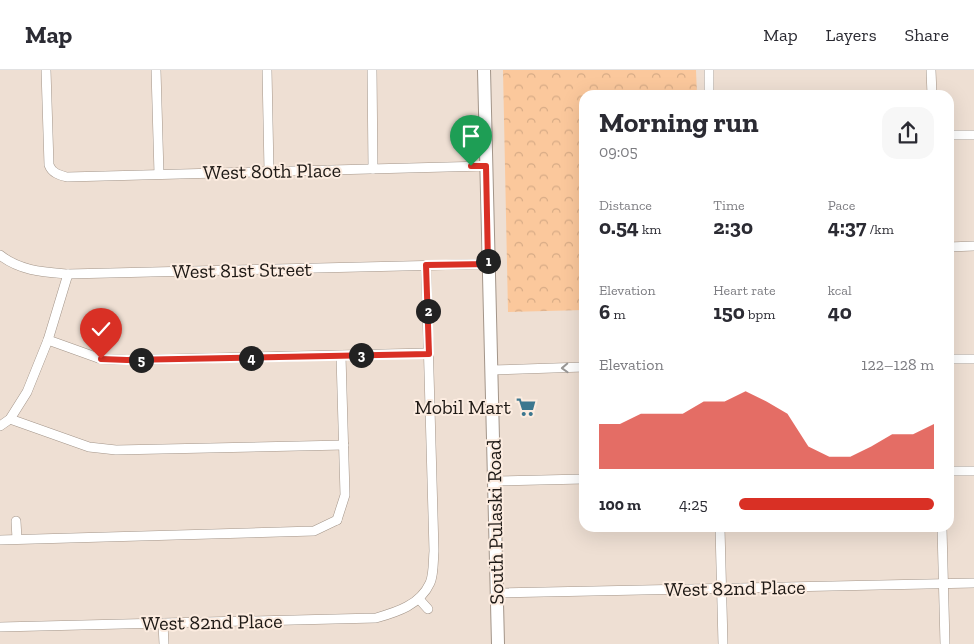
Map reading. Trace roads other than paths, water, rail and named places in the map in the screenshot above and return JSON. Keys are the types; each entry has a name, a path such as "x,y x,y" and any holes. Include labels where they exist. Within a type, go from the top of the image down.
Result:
{"main road":[{"name":"South Pulaski Road","path":"484,70 498,644"}],"street":[{"name":"West 80th Place","path":"46,70 49,165 51,170 58,175 67,177 486,166"},
{"path":"156,70 159,174"},
{"path":"267,70 269,172"},
{"path":"372,70 373,169"},
{"path":"709,70 709,90"},
{"path":"931,70 932,90"},
{"path":"954,135 974,135"},
{"path":"954,247 974,246"},
{"name":"West 81st Street","path":"0,255 18,266 35,271 68,274 488,264"},
{"path":"426,265 434,551 430,582 419,599 428,609"},
{"path":"0,426 10,419 28,392 48,340 68,274"},
{"path":"48,340 101,359 127,360 429,354"},
{"path":"0,540 17,538 314,531 339,523 345,495 341,356"},
{"path":"954,359 974,359"},
{"path":"492,370 579,367"},
{"path":"10,419 89,447 116,450 344,445"},
{"path":"954,471 974,471"},
{"path":"494,480 579,479"},
{"path":"16,521 17,538"},
{"path":"720,532 723,644"},
{"path":"942,532 945,644"},
{"name":"West 82nd Place","path":"497,593 974,583"},
{"name":"West 82nd Place","path":"0,627 376,618 397,612 419,599"},
{"path":"163,624 164,644"}],"place":[{"name":"Mobil Mart","path":"526,407"}]}
